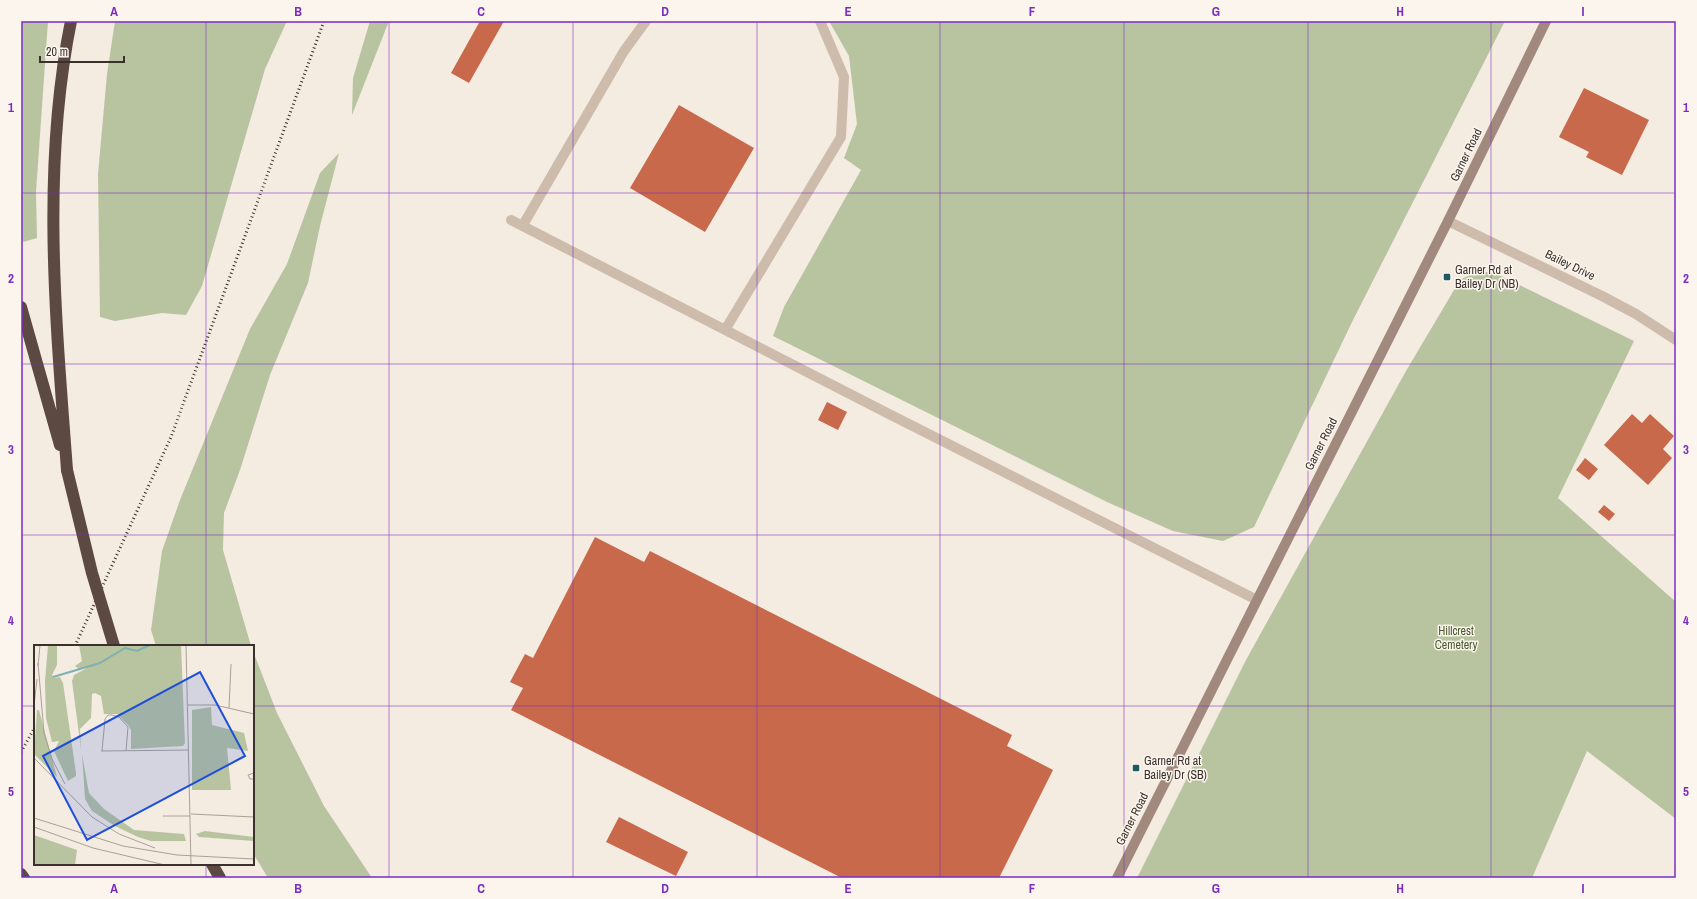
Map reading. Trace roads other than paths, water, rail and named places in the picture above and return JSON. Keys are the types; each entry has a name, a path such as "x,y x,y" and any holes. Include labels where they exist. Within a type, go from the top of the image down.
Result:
{"highway":[{"path":"67,470 55,312 53,252 54,173 63,61 71,21"},
{"path":"21,307 67,470 92,573 114,645"},
{"path":"213,865 220,878"},
{"path":"21,874 24,878"}],"main road":[{"name":"Garner Road","path":"1117,878 1448,220 1546,21"}],"street":[{"path":"523,225 624,51 646,21"},
{"path":"725,330 841,137 844,77 820,21"},
{"path":"511,220 1257,600"},
{"name":"Bailey Drive","path":"1448,220 1609,299 1636,314 1676,340"}],"railway":[{"path":"75,645 171,437 324,21"},
{"path":"21,752 34,729"}],"place":[{"name":"Garner Rd at Bailey Dr (NB)","path":"1447,277"},
{"name":"Garner Rd at Bailey Dr (SB)","path":"1136,768"}],"park label":[{"name":"Hillcrest Cemetery","path":"1456,638"}]}
